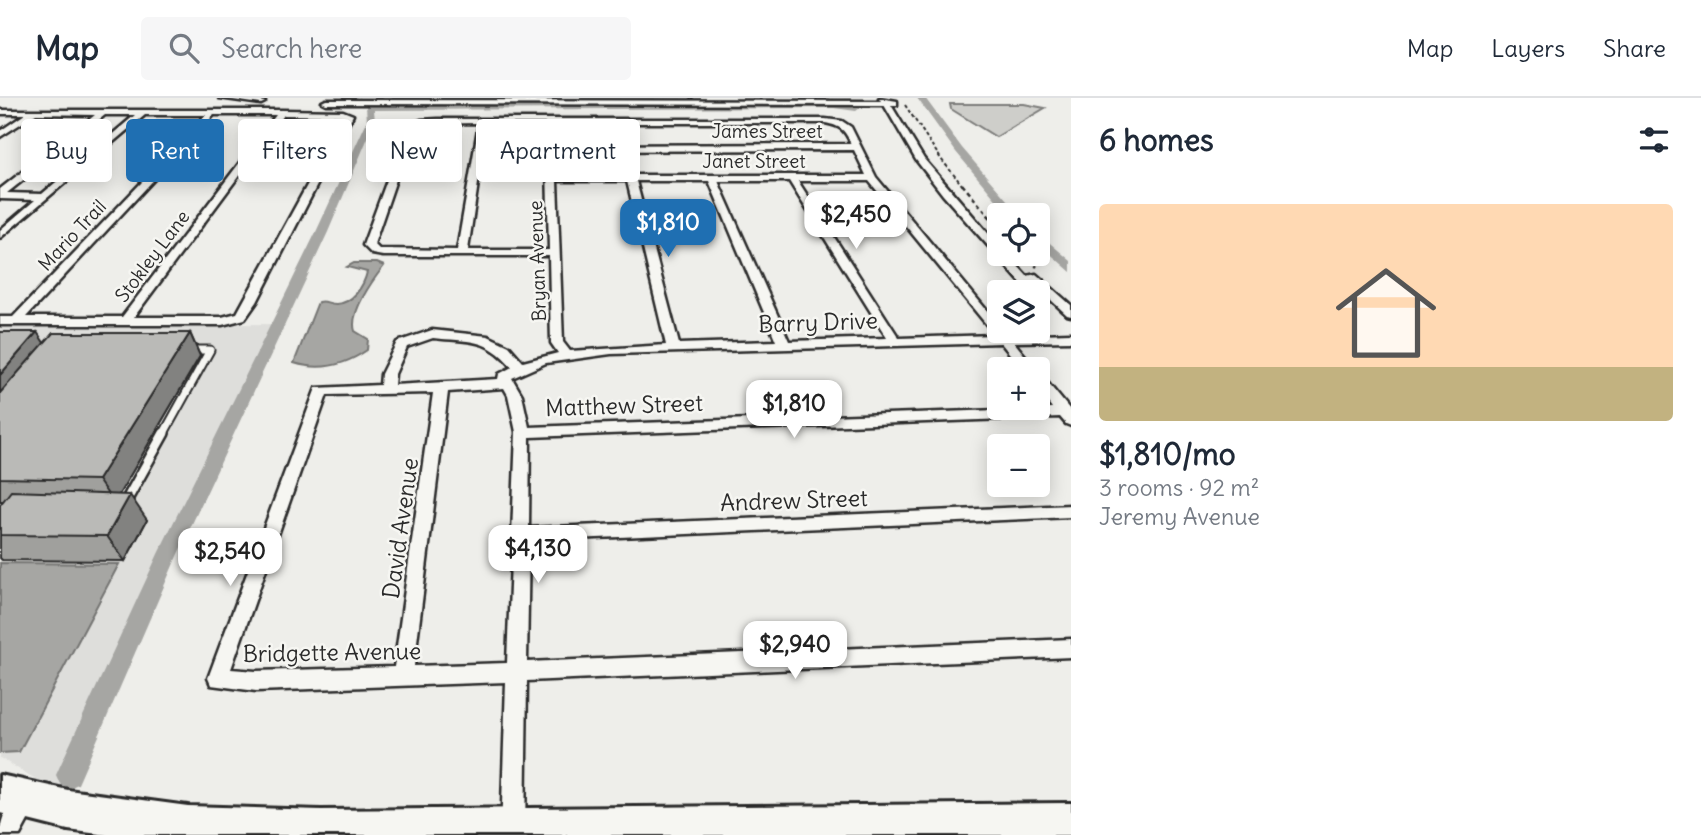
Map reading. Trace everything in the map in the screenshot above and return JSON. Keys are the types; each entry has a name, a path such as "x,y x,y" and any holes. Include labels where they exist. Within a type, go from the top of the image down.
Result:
{"main road":[{"path":"14,797 68,810 188,826 321,830 513,832 1071,824"}],"street":[{"path":"223,98 270,100"},
{"path":"316,102 890,100"},
{"path":"890,100 953,188 987,228"},
{"path":"890,100 920,159 946,193 1024,280"},
{"path":"0,112 282,113 347,114 349,117 245,313 222,321 0,321"},
{"path":"0,135 34,112"},
{"path":"0,195 102,113"},
{"path":"0,235 142,113"},
{"name":"Mario Trail","path":"16,321 212,113"},
{"name":"Stokley Lane","path":"126,320 282,113"},
{"path":"476,121 421,122 411,126 368,245 376,252 555,253"},
{"path":"640,121 825,121 846,127 872,178 987,318"},
{"name":"James Street","path":"640,148 857,147"},
{"path":"462,253 476,165"},
{"name":"Janet Street","path":"640,178 872,178"},
{"path":"712,178 784,344"},
{"path":"792,178 895,341"},
{"name":"Bryan Avenue","path":"552,182 557,343 567,355"},
{"path":"632,182 673,348"},
{"path":"0,195 44,197"},
{"path":"1023,266 1071,312"},
{"path":"1050,307 1071,326"},
{"path":"387,389 388,374 402,345 432,334 488,340 504,349 520,367 504,377 515,395 523,432 513,832"},
{"name":"Barry Drive","path":"1050,337 1071,337"},
{"name":"Barry Drive","path":"520,367 567,355 673,348 987,338"},
{"path":"1007,343 1019,357"},
{"name":"Bridgette Avenue","path":"508,383 441,388 321,391 218,678 256,681 1071,648"},
{"name":"David Avenue","path":"403,675 441,388"},
{"path":"1050,395 1067,416"},
{"name":"Matthew Street","path":"523,432 1067,416"},
{"name":"Andrew Street","path":"519,535 1071,511"},
{"path":"6,835 14,797"}],"lane":[{"path":"121,510 209,350 183,350"}],"path":[{"path":"890,100 987,213"}],"shaded area":[{"path":"950,104 1024,104 1045,108 996,137 951,109"},
{"path":"354,263 377,263 384,266 363,297 355,315 355,331 368,339 367,350 332,366 313,367 294,363 318,302 336,304 347,301 363,283 367,272 347,267"},
{"path":"279,324 66,793 56,791 0,758 0,753 19,752 119,565 0,563 0,558 14,537 0,537 0,326"},
{"path":"0,563 119,564 19,752 0,753"}],"building":[{"path":"0,332 37,332 0,375"},
{"path":"53,333 190,333 98,480 0,478 0,393"},
{"path":"11,491 130,495 107,536 0,535 0,505"}],"waterway":[{"path":"921,98 959,150 1005,203"},
{"path":"69,775 168,554 322,232 371,121 369,108 834,105 856,108"},
{"path":"1050,248 1071,268"}]}
